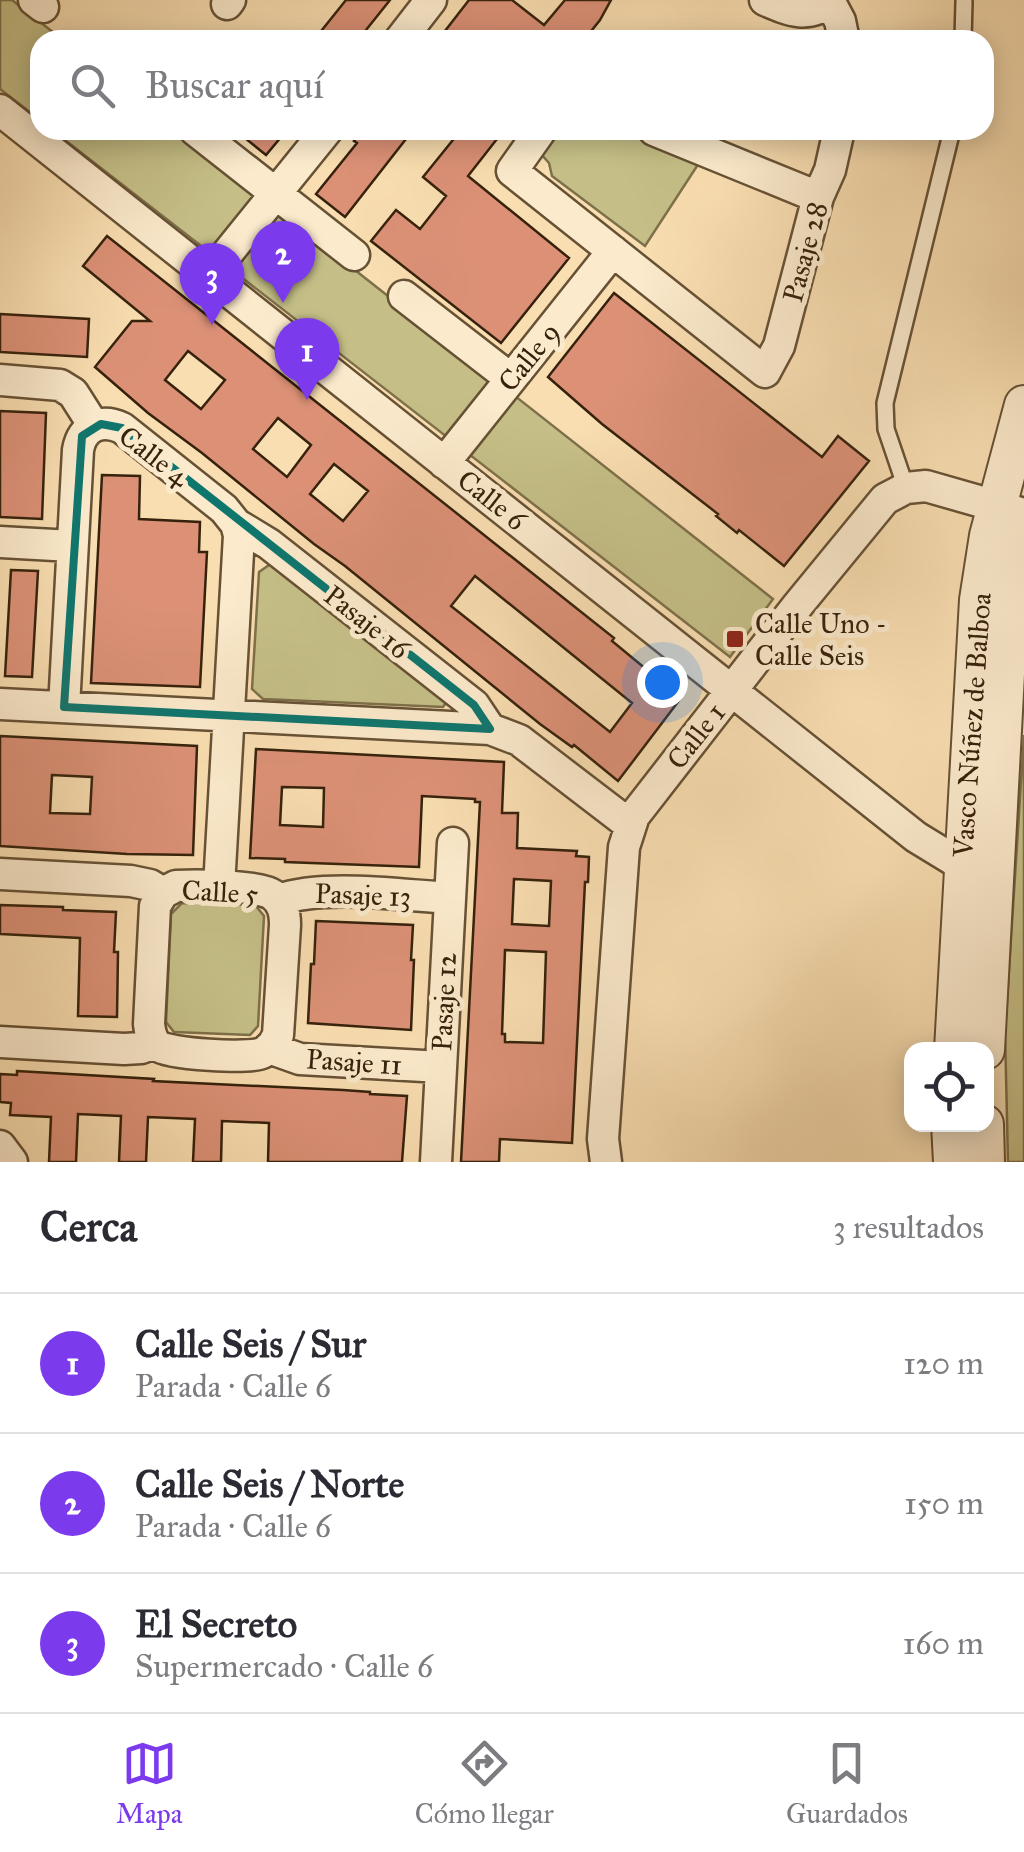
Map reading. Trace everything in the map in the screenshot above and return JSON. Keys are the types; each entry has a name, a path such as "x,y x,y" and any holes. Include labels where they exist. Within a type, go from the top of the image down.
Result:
{"street":[{"path":"408,30 431,0"},
{"path":"765,0 801,13 821,8 830,1 842,30"},
{"name":"Calle 6","path":"0,110 30,134"},
{"name":"Calle 6","path":"38,140 916,836 942,854 979,864"},
{"path":"208,140 354,255"},
{"path":"209,276 319,140"},
{"path":"534,140 512,171 613,251"},
{"path":"678,140 818,198"},
{"name":"Pasaje 28","path":"613,251 764,372 779,346 836,140"},
{"name":"Calle 9","path":"444,463 613,251"},
{"path":"404,296 511,380"},
{"path":"0,380 60,385 73,393 94,426"},
{"name":"Vasco Núñez de Balboa","path":"985,1042 979,864 979,600 1010,509 1024,405"},
{"name":"Calle 4","path":"64,707 79,442 87,430 108,423 122,428 224,509 236,524"},
{"path":"906,488 936,488 1010,509"},
{"name":"Calle 1","path":"604,1161 624,847 630,825 640,807 876,507 906,488"},
{"path":"219,887 239,546 236,524"},
{"name":"Pasaje 16","path":"236,524 269,544 474,705 490,729"},
{"name":"Vasco Núñez de Balboa","path":"955,1042 1024,530"},
{"path":"0,542 72,546"},
{"path":"0,704 490,729 519,740 630,825"},
{"name":"Pasaje 12","path":"436,1162 452,843"},
{"path":"0,874 140,882 163,893"},
{"name":"Calle 5","path":"155,1043 149,1024 158,900 176,886 219,887 265,891 278,900 285,916 278,1035 269,1048"},
{"name":"Pasaje 13","path":"278,900 318,891 450,898"},
{"path":"0,1042 124,1048 155,1043 173,1052 246,1056 269,1048"},
{"name":"Pasaje 11","path":"269,1048 300,1059 441,1067"},
{"path":"951,1132 953,1162"},
{"path":"984,1132 985,1162"},
{"path":"0,1146 12,1162"}],"lane":[{"path":"963,30 964,2"},
{"path":"906,488 886,429 885,403 950,140"}],"highlighted area":[{"path":"101,424 122,428 474,705 490,729 64,707 82,436"}],"shaded area":[{"path":"0,0 12,0 50,30 30,30 30,112 0,89"},
{"path":"65,140 190,140 773,599 730,657"},
{"path":"552,140 647,140 699,163 645,246 552,176 549,163 541,154"},
{"path":"272,563 448,700 443,707 263,699 252,689 259,572"},
{"path":"1024,735 1024,1162 1008,1162 1005,1033"},
{"path":"182,903 255,905 264,916 258,1026 250,1035 174,1032 166,1022 171,914"}],"building":[{"path":"346,0 390,0 366,30 322,30"},
{"path":"469,0 512,0 544,25 565,0 611,0 592,30 446,30"},
{"path":"247,140 279,140 266,155"},
{"path":"405,140 345,217 316,194 357,143 354,141"},
{"path":"453,140 496,140 468,176 569,258 501,343 371,241 396,210 420,229 446,196 423,177"},
{"path":"107,236 614,638 612,641 681,698 618,781 574,745 540,724 95,367 132,321 150,321 83,266","holes":["188,351 225,380 201,409 165,380","278,418 311,445 287,477 253,449","334,464 368,491 343,521 310,494","475,576 632,703 610,732 451,606"]},
{"path":"614,293 822,457 838,436 869,461 784,566 739,530 737,533 548,377"},
{"path":"0,314 89,319 87,357 0,352"},
{"path":"0,411 46,413 42,519 0,517"},
{"path":"102,475 140,476 139,519 200,522 199,552 207,552 200,687 91,683"},
{"path":"11,570 38,571 32,677 5,676"},
{"path":"0,736 197,746 193,855 0,846","holes":["52,775 92,777 90,814 50,813"]},
{"path":"256,749 504,762 502,813 518,813 517,848 577,851 576,856 589,857 572,1143 500,1139 499,1162 461,1162 480,802 422,796 419,867 250,858","holes":["282,787 324,788 323,827 280,825","514,879 551,881 549,926 512,924","505,950 546,952 543,1043 505,1042"]},
{"path":"0,905 116,912 117,1017 78,1016 80,938 0,934"},
{"path":"316,921 413,925 411,1030 308,1023"},
{"path":"17,1071 407,1096 402,1162 268,1162 269,1123 222,1121 221,1162 193,1162 195,1119 148,1117 146,1162 119,1162 121,1116 78,1114 76,1162 49,1162 51,1117 10,1115 11,1103 0,1102 0,1074 17,1075"}],"place":[{"name":"Calle Seis / Norte","path":"283,303"},
{"name":"El Secreto","path":"212,325"},
{"name":"Calle Seis / Sur","path":"307,400"},
{"name":"Calle Uno - Calle Seis","path":"735,639"}]}
